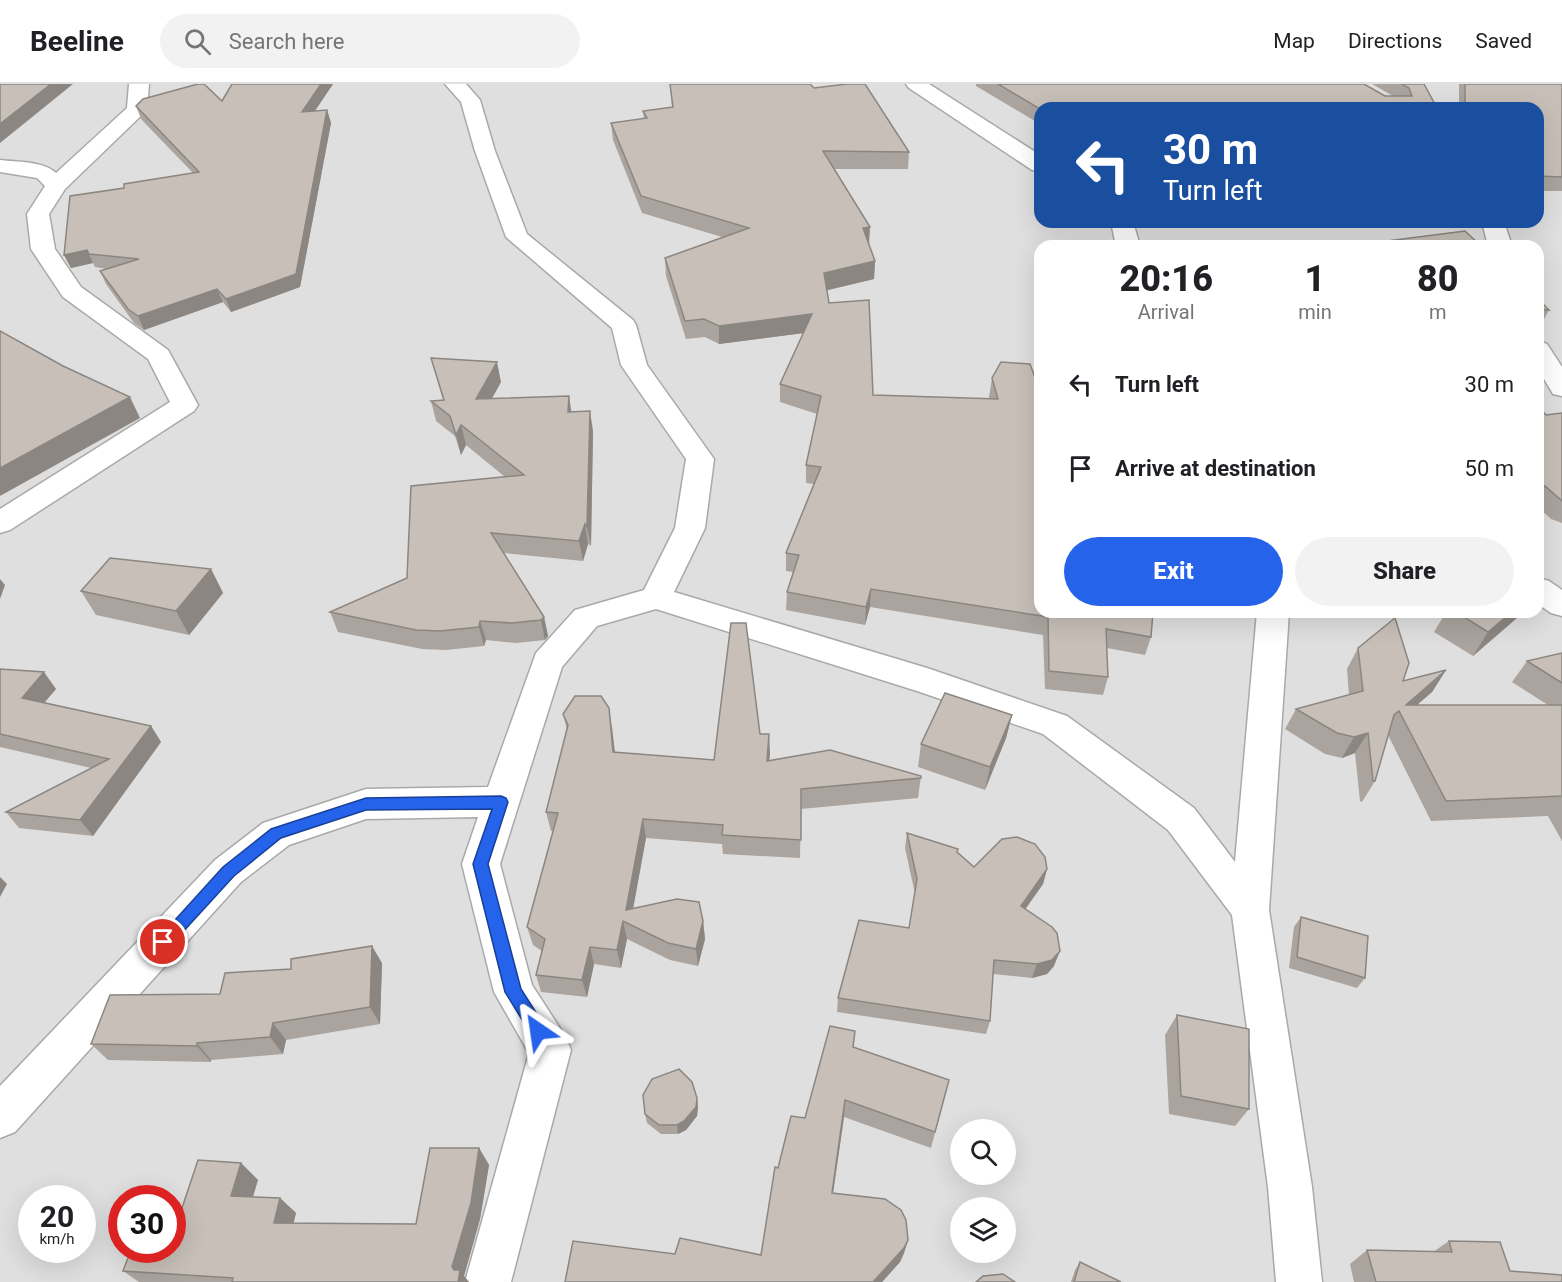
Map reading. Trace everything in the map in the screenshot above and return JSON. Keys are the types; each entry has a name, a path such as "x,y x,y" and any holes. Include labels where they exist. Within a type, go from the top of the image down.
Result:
{"street":[{"path":"0,523 185,405 159,355 72,292 43,249 38,214 56,185 137,110 139,84"},
{"path":"455,84 470,100 485,151 517,237 624,324 634,365 700,459 690,528 656,598"},
{"path":"916,84 1034,161"},
{"path":"0,166 44,173 56,185"},
{"path":"1544,359 1562,388"},
{"path":"1544,593 1562,606"},
{"path":"488,1282 550,1050 514,992 481,864 547,662 586,618 656,598 916,678 1055,724 1181,819 1250,910"},
{"path":"1273,618 1250,910 1290,1187 1299,1282"},
{"path":"0,1117 228,872 276,834 366,804 501,802"}],"shaded area":[{"path":"0,84 1562,84 1562,1282 0,1282"}],"building":[{"path":"0,84 51,84 0,124"},
{"path":"204,84 222,101 232,84 321,84 302,112 327,110 296,274 226,299 217,289 138,316 128,309 100,271 139,259 89,254 87,250 64,255 70,196 124,188 124,184 199,172 136,106 143,99"},
{"path":"670,84 810,84 814,88 865,84 909,152 823,151 870,227 863,228 875,261 824,273 829,303 869,300 873,395 998,399 992,378 1001,362 1030,364 1034,375 1034,615 871,589 866,607 787,592 799,555 786,553 821,467 806,465 821,396 780,384 812,314 719,326 704,319 685,321 665,258 749,228 641,196 611,123 647,118 643,111 673,107"},
{"path":"998,84 1364,84 1385,96 1412,96 1409,88 1401,84 1424,84 1434,102 1034,102 1034,105"},
{"path":"1465,84 1562,84 1562,177 1544,176 1544,102 1465,102"},
{"path":"1465,231 1475,240 1395,240"},
{"path":"0,331 63,366 130,397 0,468"},
{"path":"431,358 497,362 476,399 569,396 568,412 590,411 587,527 585,524 579,541 491,533 544,617 541,620 512,623 480,621 479,627 440,631 416,630 330,612 407,578 411,486 524,475 461,425 456,435 450,416 431,401 444,400"},
{"path":"1544,413 1546,415 1562,413 1562,501 1545,486"},
{"path":"110,558 211,569 176,611 81,591"},
{"path":"1048,618 1153,618 1151,637 1106,629 1108,677 1049,671"},
{"path":"1395,618 1409,663 1403,681 1446,670 1406,705 1562,705 1562,796 1446,801 1399,711 1394,715 1375,781 1373,781 1368,733 1354,737 1337,733 1296,709 1363,691 1358,648"},
{"path":"1466,618 1505,618 1488,632"},
{"path":"731,623 746,623 760,734 769,734 767,761 830,750 921,776 921,778 801,789 801,840 722,835 723,825 643,819 626,910 677,899 699,902 703,921 696,949 668,943 623,921 617,950 590,947 582,980 536,975 545,939 527,927 558,813 546,812 568,725 563,714 575,696 601,696 609,708 613,752 714,760"},
{"path":"1562,653 1562,683 1527,661"},
{"path":"0,669 44,672 22,698 151,726 80,820 6,812 109,759 0,734"},
{"path":"945,693 1012,715 990,767 921,744"},
{"path":"907,833 958,849 957,852 974,867 1002,839 1017,837 1035,844 1045,857 1047,869 1021,906 1052,927 1057,933 1060,951 1052,960 1037,964 994,960 990,1021 838,998 859,920 909,928 917,879"},
{"path":"1301,917 1368,936 1365,978 1297,957"},
{"path":"372,946 370,1007 273,1023 270,1037 197,1043 197,1046 91,1044 110,995 220,994 225,973 291,969 291,959"},
{"path":"1177,1015 1249,1029 1249,1109 1181,1096"},
{"path":"830,1026 855,1031 853,1047 949,1080 935,1132 845,1100 832,1193 885,1199 901,1210 906,1220 908,1240 904,1248 873,1282 565,1282 573,1241 675,1254 680,1238 761,1255 775,1167 778,1168 791,1116 805,1118"},
{"path":"679,1069 692,1082 697,1098 696,1107 684,1121 677,1125 659,1125 645,1114 643,1095 652,1079"},
{"path":"430,1148 479,1148 471,1203 452,1267 454,1270 460,1270 458,1282 232,1282 233,1278 123,1271 126,1263 186,1263 186,1196 198,1160 241,1163 231,1196 280,1198 274,1223 416,1224"},
{"path":"1449,1241 1500,1242 1510,1271 1562,1275 1562,1282 1376,1282 1367,1250 1452,1252"},
{"path":"1080,1262 1121,1282 1074,1282"},
{"path":"1003,1274 1015,1282 976,1282 983,1276"}],"route":[{"path":"163,942 228,872 276,834 366,804 501,802 481,864 514,992 538,1031"}]}
